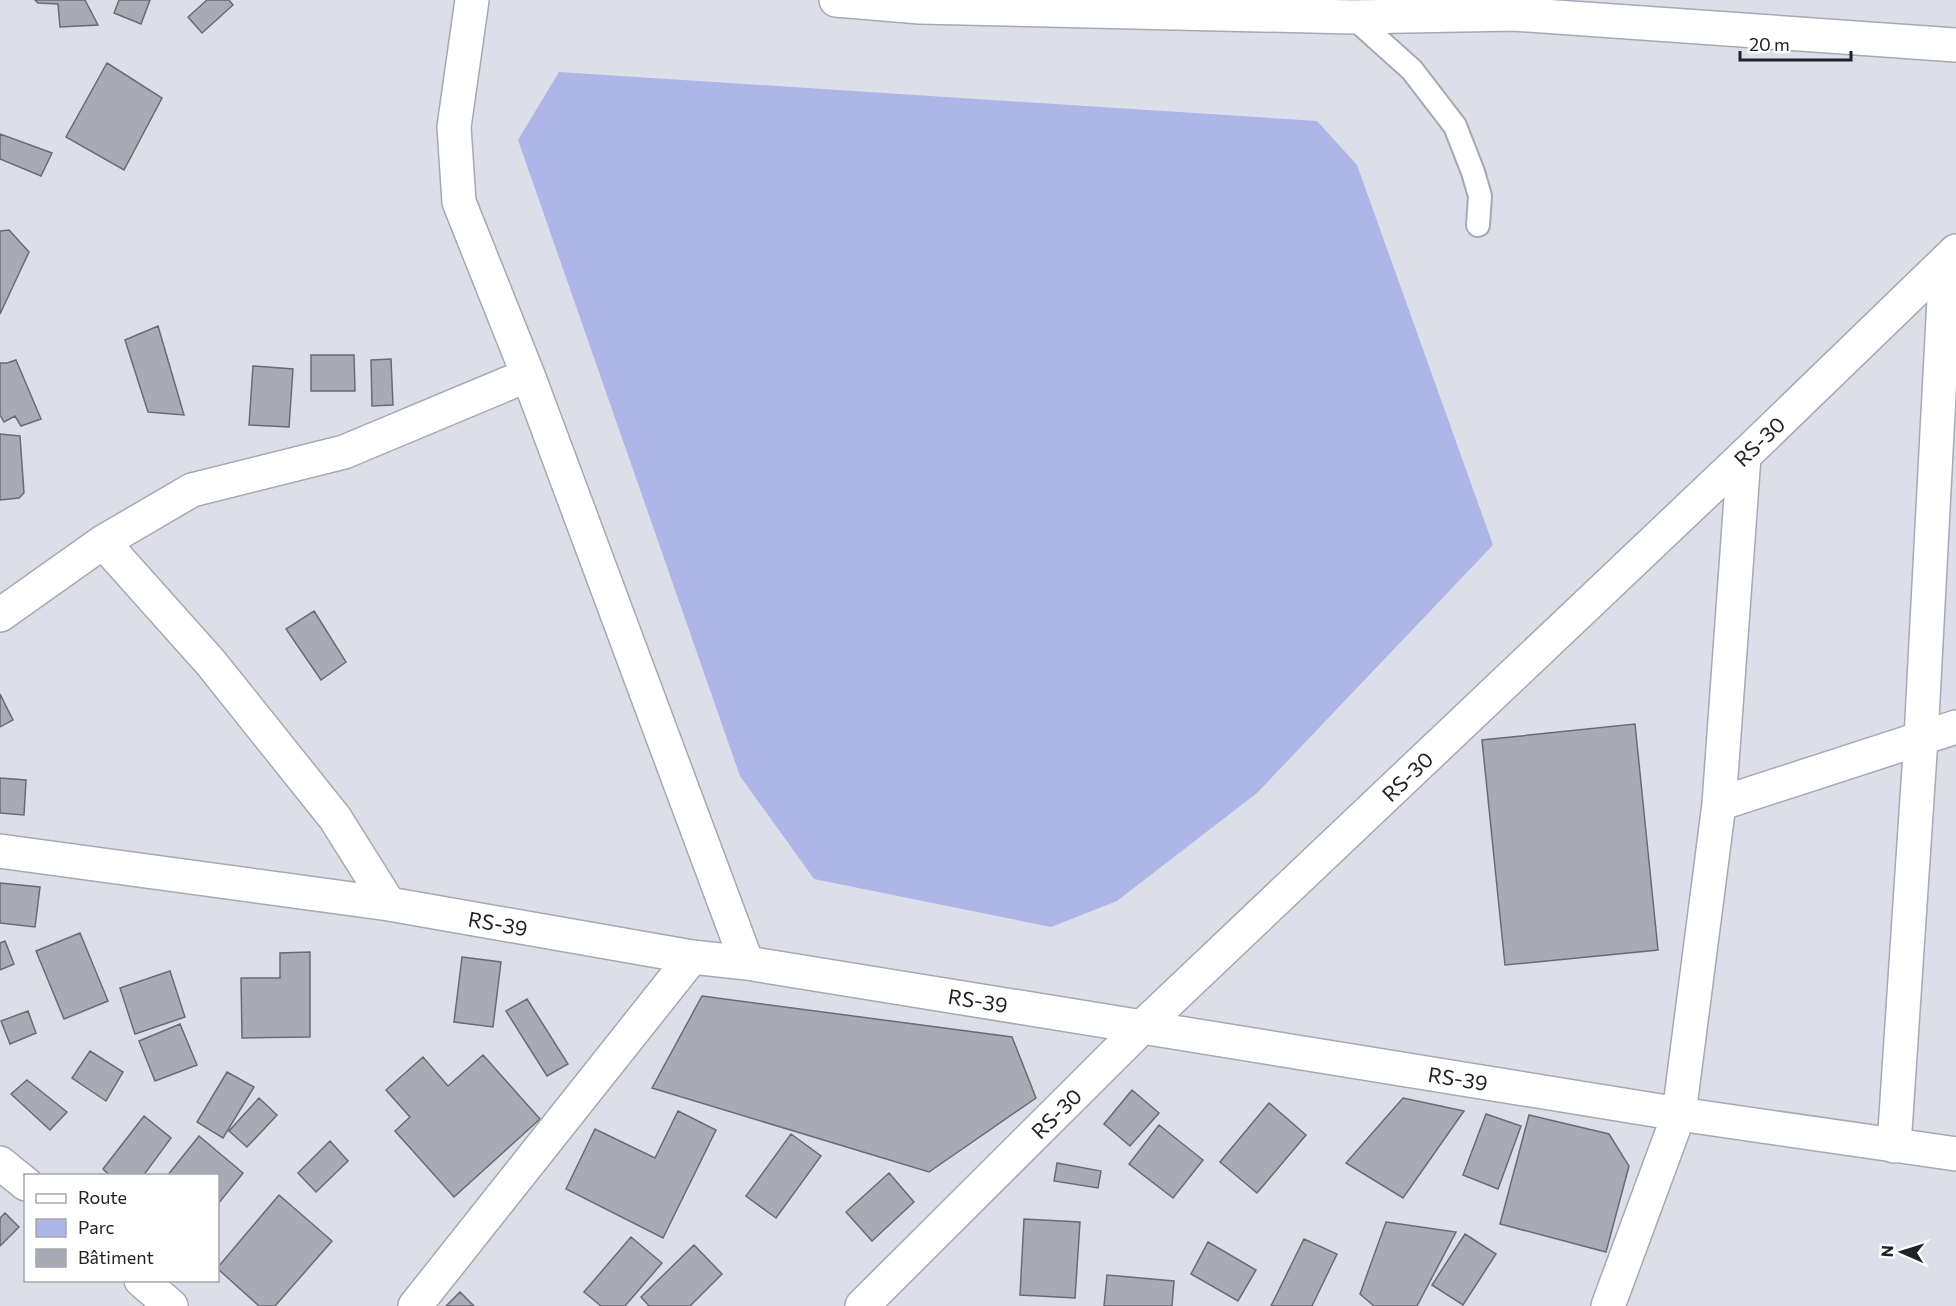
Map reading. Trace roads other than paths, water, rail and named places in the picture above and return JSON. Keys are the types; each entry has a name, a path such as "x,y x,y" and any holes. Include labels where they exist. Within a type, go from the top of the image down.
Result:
{"street":[{"path":"472,0 454,127 459,202 528,375 747,963"},
{"path":"836,0 1353,17 1513,7 1956,45"},
{"path":"1894,1146 1951,256"},
{"name":"RS-30","path":"862,1306 1143,1026 1744,456 1951,256"},
{"path":"0,615 104,542 192,490 344,452 528,375"},
{"path":"1608,1306 1679,1114 1719,804 1744,456"},
{"path":"104,542 211,663 335,818 389,904"},
{"path":"1719,804 1956,728"},
{"name":"RS-39","path":"0,851 389,904 692,957 747,963 1679,1114 1956,1154"},
{"path":"415,1306 692,957"},
{"path":"0,1163 24,1182"},
{"path":"142,1282 171,1306"}],"lane":[{"path":"1353,17 1412,70 1455,126 1480,196 1478,225"}]}
